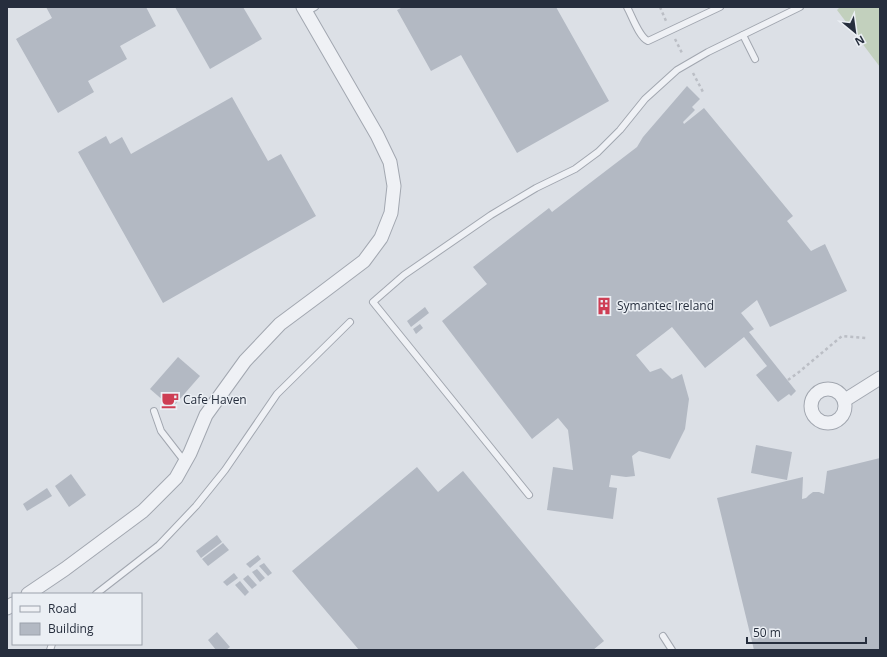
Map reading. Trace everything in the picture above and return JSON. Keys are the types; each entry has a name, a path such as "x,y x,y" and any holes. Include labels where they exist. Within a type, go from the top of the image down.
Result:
{"street":[{"path":"29,593 65,569 143,510 176,478 190,454 206,415 245,361 280,324 364,261 381,238 391,213 394,186 390,162 377,135 308,9"},
{"path":"844,400 880,378"}],"lane":[{"path":"628,7 640,34 645,40 648,41 720,7"},
{"path":"529,495 373,302 404,275 490,215 536,188 575,169 598,152 620,130 645,99 677,70 708,52 800,7"},
{"path":"743,35 755,59"},
{"path":"97,593 159,545 196,506 225,470 277,394 350,322"},
{"path":"154,410 161,431 185,462"},
{"path":"663,636 672,650"}],"path":[{"path":"660,7 703,92"},
{"path":"788,380 842,336 866,338"}],"green space":[{"path":"840,7 880,7 880,67 837,10"}],"building":[{"path":"46,7 146,7 156,26 120,46 127,59 88,81 94,92 58,113 16,39 52,18"},
{"path":"175,7 243,7 262,39 210,69"},
{"path":"403,7 556,7 609,101 517,153 461,55 431,71 397,10"},
{"name":"Symantec Ireland","path":"687,86 700,99 692,107 695,110 683,122 684,124 704,108 793,216 787,221 811,251 825,244 847,291 770,327 757,300 741,313 754,329 749,332 796,391 791,396 789,394 778,402 756,375 767,366 744,337 705,368 672,327 636,355 650,372 661,368 672,379 682,374 689,399 685,429 670,459 639,451 632,456 635,476 626,477 611,475 609,487 617,488 613,519 547,510 553,467 573,470 568,430 558,418 532,439 442,321 487,284 473,267 549,208 552,212 637,147 643,137"},
{"path":"232,97 268,161 281,154 316,216 163,303 78,152 106,136 110,144 122,137 131,154"},
{"path":"425,307 429,313 411,327 407,321"},
{"path":"420,324 423,328 416,334 413,329"},
{"path":"178,357 200,376 172,408 150,389"},
{"path":"756,445 792,452 787,480 751,473"},
{"path":"880,458 880,650 754,650 717,498 803,477 802,499 806,498 813,492 824,494 827,471"},
{"path":"417,467 438,492 463,471 604,641 593,650 359,650 292,571"},
{"path":"71,474 86,495 69,507 55,486"},
{"path":"47,488 52,496 27,511 23,504"},
{"path":"217,535 222,542 201,558 196,551"},
{"path":"223,543 229,550 208,566 202,559"},
{"path":"258,555 261,559 250,568 246,564"},
{"path":"264,563 272,573 268,576 259,566"},
{"path":"257,569 265,578 260,582 252,572"},
{"path":"234,573 238,578 227,586 223,582"},
{"path":"248,575 257,585 252,589 243,579"},
{"path":"240,581 249,592 245,596 235,585"},
{"path":"217,632 230,647 226,650 216,650 208,640"}],"place":[{"name":"Symantec Ireland","path":"604,306"},
{"name":"Cafe Haven","path":"170,400"}]}
